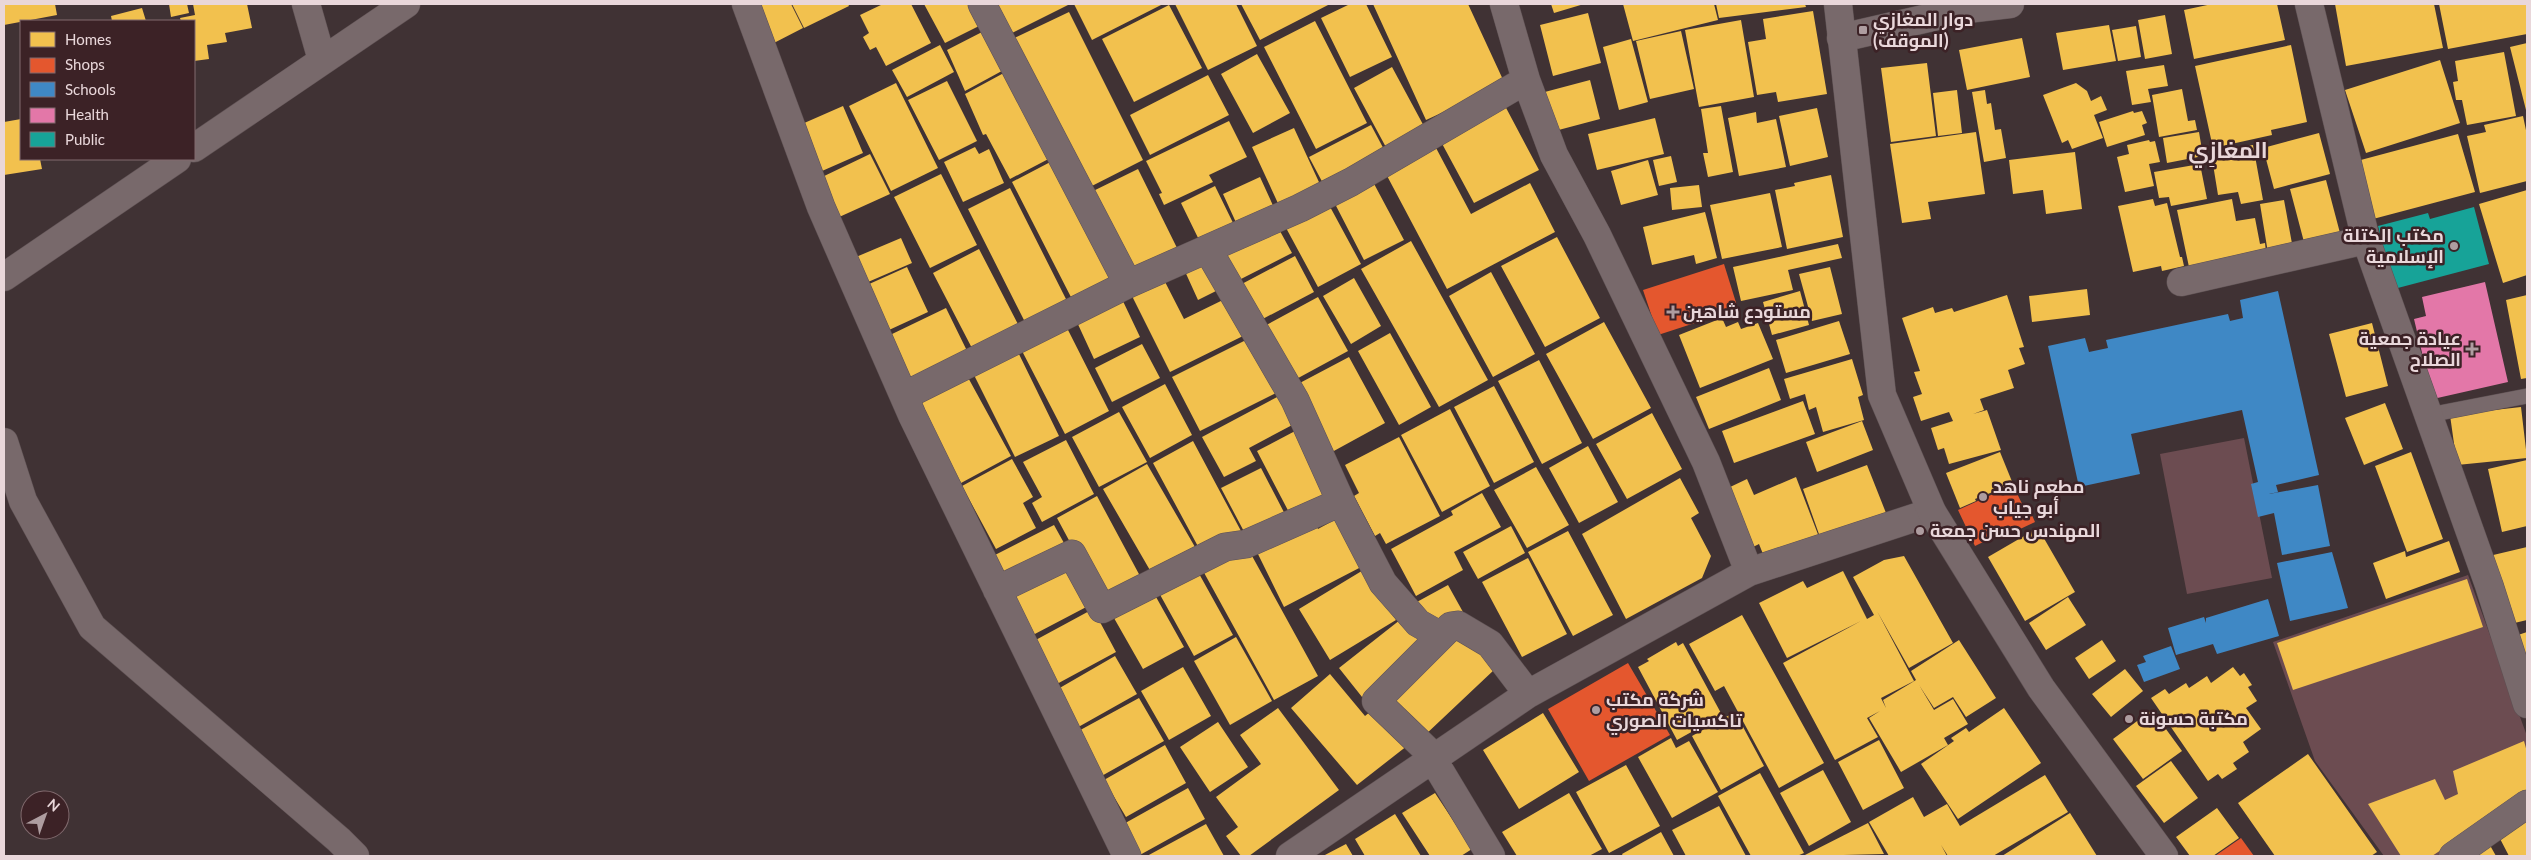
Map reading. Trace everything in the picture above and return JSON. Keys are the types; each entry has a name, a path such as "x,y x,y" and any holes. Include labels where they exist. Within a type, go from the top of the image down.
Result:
{"street":[{"path":"306,4 322,60"},
{"path":"195,147 406,4"},
{"path":"746,4 821,207 904,396 1127,856"},
{"path":"982,4 1128,284"},
{"path":"1504,4 1526,80 1554,155 1597,236 1706,462 1749,572"},
{"path":"1838,4 1882,395 1932,512 2041,688 2164,856"},
{"path":"1841,38 1967,9 2010,4"},
{"path":"2309,4 2366,240 2490,585 2527,704"},
{"path":"904,396 1128,284 1300,208 1351,182 1526,80"},
{"path":"4,277 176,160"},
{"path":"2181,282 2366,240"},
{"path":"1208,250 1295,400 1341,502 1383,583 1418,623 1442,636"},
{"path":"4,442 23,501 92,627 339,840 355,856"},
{"path":"997,590 1072,554 1102,609 1225,547 1246,544 1341,502"},
{"path":"1290,856 1432,762 1528,694 1749,572 1932,512"},
{"path":"1491,856 1432,762 1428,751 1376,701 1451,626 1458,625 1490,644 1528,694"},
{"path":"2454,856 2527,804"}],"lane":[{"path":"2429,415 2527,396"}],"shaded area":[{"path":"2244,438 2272,578 2187,594 2160,454"},
{"path":"2468,575 2527,736 2527,799 2438,856 2384,856 2315,761 2273,642"}],"building: Homes":[{"path":"4,4 55,4 57,15 20,20 20,22 4,25"},
{"path":"169,4 187,4 189,13 171,17"},
{"path":"193,4 247,4 252,28 225,33 227,42 207,45 209,59 195,61 195,20 181,20 180,18 195,15"},
{"path":"750,4 791,4 803,28 770,45"},
{"path":"792,4 848,4 849,6 804,28"},
{"path":"883,4 911,4 931,43 886,66 876,47 870,50 863,37 869,33 860,15"},
{"path":"924,4 980,4 989,21 945,43"},
{"path":"987,4 1070,4 1004,37"},
{"path":"1074,4 1163,4 1092,40"},
{"path":"1175,4 1236,4 1257,46 1208,70"},
{"path":"1241,4 1330,4 1260,40"},
{"path":"1350,4 1366,4 1392,57 1350,77 1321,18"},
{"path":"1373,4 1468,4 1505,84 1426,120"},
{"path":"1551,4 1584,4 1554,13"},
{"path":"1623,4 1714,4 1718,20 1633,41"},
{"path":"1716,4 1805,4 1806,7 1719,18"},
{"path":"2212,4 2277,4 2285,40 2194,59 2184,10"},
{"path":"2335,4 2434,4 2443,48 2346,66"},
{"path":"2439,4 2527,4 2527,34 2448,49"},
{"path":"1169,5 1202,68 1134,102 1102,39"},
{"path":"142,8 146,20 112,20 111,16"},
{"path":"1813,11 1827,94 1778,102 1776,92 1757,95 1748,42 1766,39 1763,19"},
{"path":"1069,12 1143,160 1082,191 1008,41"},
{"path":"1588,13 1601,63 1553,76 1540,25"},
{"path":"2165,15 2172,54 2145,59 2138,20"},
{"path":"1741,20 1754,97 1699,107 1685,30"},
{"path":"1315,21 1367,123 1316,149 1264,47"},
{"path":"2109,25 2116,61 2063,70 2056,33"},
{"path":"2136,26 2141,57 2118,61 2112,30"},
{"path":"984,31 1011,66 965,91 947,50"},
{"path":"1681,31 1694,89 1650,99 1636,41"},
{"path":"2022,38 2030,77 1967,90 1959,50"},
{"path":"1631,39 1648,102 1619,110 1603,47"},
{"path":"2527,43 2527,110 2526,110 2510,47"},
{"path":"940,45 954,72 907,97 892,70"},
{"path":"2291,45 2307,122 2271,130 2272,135 2213,148 2195,66"},
{"path":"2504,52 2516,116 2467,125 2462,100 2456,100 2453,82 2458,81 2455,61"},
{"path":"1257,54 1290,113 1253,133 1221,74"},
{"path":"2440,60 2460,123 2366,153 2345,90"},
{"path":"1927,63 1936,136 1891,142 1881,68"},
{"path":"2164,65 2168,86 2148,89 2151,102 2132,105 2126,71"},
{"path":"1392,67 1426,130 1388,151 1354,88"},
{"path":"1013,68 1058,154 1010,179 986,134 983,135 965,94"},
{"path":"1208,75 1229,115 1150,155 1130,115"},
{"path":"1590,80 1600,119 1551,132 1541,93"},
{"path":"947,81 977,141 939,160 908,100"},
{"path":"896,83 938,168 891,191 849,106"},
{"path":"2076,83 2087,91 2091,101 2101,96 2107,110 2094,115 2103,138 2072,149 2068,140 2062,143 2043,95"},
{"path":"2182,89 2188,121 2195,120 2197,130 2159,137 2152,95"},
{"path":"1957,90 1962,133 1938,136 1933,93"},
{"path":"1985,90 1987,104 1991,103 1995,130 2001,129 2006,158 1984,162 1972,92"},
{"path":"1504,104 1539,170 1474,203 1439,138"},
{"path":"843,106 863,153 822,171 802,124"},
{"path":"1721,106 1733,172 1708,177 1703,153 1708,153 1701,109"},
{"path":"1817,108 1828,157 1790,166 1779,116"},
{"path":"2133,111 2134,113 2142,111 2147,123 2142,125 2145,135 2107,147 2099,122"},
{"path":"1756,112 1757,123 1776,119 1786,167 1739,176 1728,118"},
{"path":"2523,116 2527,135 2527,181 2480,193 2467,136 2486,132 2484,125"},
{"path":"1655,118 1664,154 1597,170 1588,134"},
{"path":"20,119 20,160 40,160 42,169 4,175 4,122"},
{"path":"1229,121 1247,157 1209,175 1213,182 1164,205 1159,194 1162,193 1146,161"},
{"path":"1371,125 1388,157 1326,189 1309,157"},
{"path":"1294,128 1324,193 1282,212 1252,147"},
{"path":"1976,132 1985,194 1928,202 1931,219 1902,223 1890,144"},
{"path":"2199,132 2203,156 2167,163 2163,138"},
{"path":"2319,133 2330,174 2274,189 2263,148"},
{"path":"2458,134 2475,192 2373,219 2357,161"},
{"path":"2149,140 2150,142 2155,141 2160,162 2149,164 2154,186 2125,192 2117,157 2129,154 2127,145"},
{"path":"2253,145 2263,200 2241,204 2238,192 2218,195 2211,152"},
{"path":"1435,146 1471,214 1530,183 1555,232 1447,289 1385,172"},
{"path":"975,147 979,154 989,149 1004,183 963,202 944,162"},
{"path":"2075,152 2082,209 2046,214 2043,190 2013,194 2009,160"},
{"path":"870,154 890,194 837,218 818,179"},
{"path":"1671,156 1677,182 1659,186 1653,160"},
{"path":"1058,158 1121,280 1074,303 1012,182"},
{"path":"1648,160 1658,195 1621,205 1611,171"},
{"path":"2200,164 2207,199 2171,206 2169,197 2159,198 2154,172"},
{"path":"1138,169 1180,254 1128,279 1085,195"},
{"path":"941,174 977,245 930,268 894,197"},
{"path":"1831,175 1843,237 1787,249 1775,190 1795,186 1794,183"},
{"path":"1260,177 1276,212 1239,229 1223,194"},
{"path":"1372,180 1404,240 1364,260 1333,200"},
{"path":"2326,180 2340,233 2304,242 2290,189"},
{"path":"1699,185 1702,207 1672,210 1670,188"},
{"path":"1215,186 1236,229 1202,246 1181,203"},
{"path":"1010,188 1070,307 1028,328 968,209"},
{"path":"2527,190 2527,275 2503,283 2479,204"},
{"path":"1770,193 1782,247 1722,259 1710,205"},
{"path":"2153,199 2155,206 2167,203 2180,257 2182,257 2184,266 2162,271 2161,266 2133,272 2118,206"},
{"path":"2232,199 2236,221 2255,218 2260,244 2265,243 2266,252 2189,267 2177,210"},
{"path":"2284,200 2293,249 2268,253 2260,204"},
{"path":"1328,203 1361,264 1318,287 1285,226"},
{"path":"1705,212 1717,258 1696,264 1694,255 1652,265 1643,227"},
{"path":"1275,222 1292,253 1237,281 1221,249"},
{"path":"1557,237 1600,318 1545,347 1501,266"},
{"path":"901,238 912,263 868,282 856,257"},
{"path":"1411,241 1488,380 1439,407 1361,269"},
{"path":"1838,244 1842,258 1788,270 1793,290 1741,301 1733,267"},
{"path":"979,249 1021,330 975,354 933,273"},
{"path":"1295,256 1314,292 1257,322 1238,286"},
{"path":"1205,257 1220,289 1198,300 1183,267"},
{"path":"907,267 928,312 889,330 867,285"},
{"path":"1830,267 1842,314 1812,321 1799,274"},
{"path":"1491,272 1535,354 1493,377 1449,296"},
{"path":"1162,276 1184,319 1227,298 1245,335 1170,372 1130,292"},
{"path":"1354,278 1381,326 1351,344 1323,296"},
{"path":"2087,289 2090,315 2032,322 2029,296"},
{"path":"1800,291 1809,325 1772,335 1763,302"},
{"path":"2007,295 2024,347 2019,348 2025,364 2008,370 2014,388 1980,399 1984,410 1973,414 1987,410 2001,450 1949,464 1944,448 1938,450 1931,428 1953,421 1949,412 1921,421 1913,397 1922,394 1914,372 1920,371 1902,318 1933,307 1935,313 1952,308 1954,312"},
{"path":"2527,295 2527,378 2521,379 2506,300"},
{"path":"1121,297 1140,337 1094,359 1076,320"},
{"path":"1318,297 1348,351 1289,383 1259,329"},
{"path":"946,308 970,357 914,384 890,335"},
{"path":"1722,318 1726,327 1738,322 1741,329 1758,323 1773,359 1700,388 1679,335"},
{"path":"1839,321 1850,354 1786,373 1776,340"},
{"path":"1604,322 1651,408 1593,439 1546,354"},
{"path":"2372,323 2388,386 2346,397 2329,334"},
{"path":"1066,326 1109,411 1065,434 1021,349"},
{"path":"1390,333 1431,407 1399,425 1358,351"},
{"path":"1250,338 1282,390 1200,431 1172,377"},
{"path":"1142,344 1160,378 1112,402 1095,368"},
{"path":"1017,350 1059,436 1015,457 972,371"},
{"path":"1349,357 1385,423 1332,452 1296,385"},
{"path":"1852,359 1863,395 1858,397 1864,420 1823,432 1816,407 1809,410 1805,394 1790,399 1784,379"},
{"path":"1539,360 1582,443 1542,464 1498,381"},
{"path":"1769,368 1781,400 1709,429 1696,397"},
{"path":"965,372 1011,456 961,483 916,398"},
{"path":"1165,384 1192,435 1150,458 1122,407"},
{"path":"1494,386 1534,462 1494,483 1454,407"},
{"path":"1281,395 1296,423 1249,448 1256,461 1224,477 1202,437"},
{"path":"1803,401 1815,434 1734,463 1722,431"},
{"path":"2385,403 2403,449 2364,465 2345,418"},
{"path":"2521,407 2527,458 2457,465 2450,415"},
{"path":"1450,409 1490,486 1442,512 1401,435"},
{"path":"1119,412 1147,462 1099,487 1072,437"},
{"path":"1652,413 1682,469 1627,499 1596,444"},
{"path":"1862,421 1873,450 1817,472 1806,442"},
{"path":"1297,430 1333,499 1293,520 1257,451"},
{"path":"1399,437 1440,516 1386,544 1380,533 1375,536 1354,496 1359,493 1345,465"},
{"path":"1066,440 1094,494 1042,522 1032,503 1042,497 1023,462"},
{"path":"1193,441 1241,531 1201,552 1153,463"},
{"path":"1588,446 1618,502 1579,523 1549,468"},
{"path":"2000,452 2013,484 1975,499 1976,501 1960,508 1946,473"},
{"path":"2411,452 2443,539 2407,552 2375,466"},
{"path":"1012,459 1033,497 1023,503 1036,528 996,549 962,486"},
{"path":"2527,460 2527,526 2502,532 2488,469"},
{"path":"1147,464 1195,547 1151,572 1103,489"},
{"path":"1867,465 1886,513 1820,537 1803,489"},
{"path":"1536,467 1569,525 1527,548 1494,490"},
{"path":"1261,468 1288,520 1249,541 1221,488"},
{"path":"1796,477 1819,537 1765,559 1759,544 1753,547 1728,488 1747,479 1754,495"},
{"path":"1680,478 1699,513 1691,518 1711,556 1702,578 1626,619 1582,534"},
{"path":"1482,493 1501,527 1454,552 1463,570 1416,596 1391,549 1453,515 1451,511"},
{"path":"1097,496 1140,576 1100,598 1057,518"},
{"path":"1312,518 1318,529 1338,518 1363,566 1284,607 1255,548"},
{"path":"1054,525 1069,552 1010,583 995,555"},
{"path":"1511,526 1525,553 1478,579 1463,552"},
{"path":"2038,528 2075,592 2025,621 1988,557"},
{"path":"1568,531 1613,615 1573,636 1528,552"},
{"path":"2449,541 2460,572 2386,599 2373,563 2405,551 2406,557"},
{"path":"1246,545 1318,676 1274,700 1202,569"},
{"path":"2527,547 2527,620 2506,625 2489,556"},
{"path":"1904,556 1953,643 1909,668 1877,611 1914,681 1881,698 1886,708 1883,700 1916,680 1911,671 1959,640 1996,698 1966,717 1953,697 1934,708 1919,685 1934,710 1953,699 1968,724 1944,738 1948,745 1901,772 1869,718 1880,711 1867,718 1878,737 1835,760 1783,663 1861,621 1787,658 1759,603 1803,581 1807,588 1843,571 1867,619 1874,615 1853,577 1884,560"},
{"path":"1528,558 1567,634 1522,657 1482,582"},
{"path":"1068,559 1092,604 1031,636 1007,590"},
{"path":"1365,569 1396,620 1330,660 1299,609"},
{"path":"1197,570 1233,635 1194,656 1158,591"},
{"path":"2467,579 2483,627 2293,690 2277,643"},
{"path":"1448,585 1463,612 1442,624 1415,603"},
{"path":"1151,588 1184,647 1143,669 1110,611"},
{"path":"2068,597 2086,625 2046,650 2029,623"},
{"path":"1093,609 1116,652 1055,685 1032,642"},
{"path":"1742,615 1824,763 1779,788 1724,686 1715,691 1689,644"},
{"path":"1405,616 1430,643 1366,702 1339,668"},
{"path":"1456,628 1495,669 1424,736 1385,695"},
{"path":"2527,632 2527,665 2518,635"},
{"path":"1236,637 1272,701 1230,725 1194,661"},
{"path":"2102,640 2116,661 2089,679 2075,658"},
{"path":"1676,642 1678,646 1683,643 1722,715 1677,740 1638,667 1649,661 1647,659"},
{"path":"1115,656 1137,694 1073,730 1051,693"},
{"path":"1183,667 1211,716 1169,740 1141,691"},
{"path":"2233,667 2240,676 2244,673 2252,685 2248,687 2257,701 2246,708 2261,729 2243,742 2249,752 2233,763 2237,769 2222,779 2218,774 2208,781 2151,698 2165,689 2169,694 2186,683 2189,688 2207,676 2211,683"},
{"path":"2125,669 2143,691 2111,717 2092,694"},
{"path":"1330,674 1365,716 1376,707 1412,742 1357,785 1291,708"},
{"path":"1139,698 1164,741 1098,778 1073,734"},
{"path":"1278,708 1339,790 1249,856 1241,856 1226,836 1238,827 1216,797 1261,764 1240,735"},
{"path":"2004,708 2041,763 1958,819 1921,764 1954,741 1951,738 1966,728 1969,732"},
{"path":"2152,710 2182,751 2143,779 2113,739"},
{"path":"1735,712 1764,766 1721,790 1692,736"},
{"path":"1543,713 1579,772 1519,809 1483,750"},
{"path":"1218,722 1248,767 1210,792 1180,747"},
{"path":"1671,738 1676,748 1689,741 1718,792 1672,818 1638,757"},
{"path":"1879,740 1904,788 1863,810 1838,762"},
{"path":"2524,741 2527,752 2527,793 2432,856 2401,856 2368,804 2435,779 2445,800 2458,794 2453,771"},
{"path":"1165,745 1186,783 1126,817 1104,780"},
{"path":"2308,754 2377,852 2371,856 2275,856 2238,803"},
{"path":"2171,761 2198,798 2164,823 2136,786"},
{"path":"1626,765 1660,826 1609,853 1576,792"},
{"path":"1823,770 1851,822 1809,846 1780,793"},
{"path":"1760,773 1804,853 1797,856 1751,856 1718,796"},
{"path":"2045,775 2068,812 1993,856 1948,856 1941,845 1947,856 1889,856 1869,822 1913,797 1924,817 1947,804 1960,826"},
{"path":"1188,788 1205,819 1138,856 1120,826"},
{"path":"1435,793 1472,849 1461,856 1430,856 1402,813"},
{"path":"1569,793 1602,849 1589,856 1517,856 1502,832"},
{"path":"1719,806 1746,856 1686,856 1672,830"},
{"path":"2217,808 2239,838 2213,856 2190,856 2176,837"},
{"path":"2070,813 2097,856 2002,856"},
{"path":"1395,814 1421,856 1365,856 1355,839"},
{"path":"2527,815 2527,856 2509,856 2496,831"},
{"path":"1868,823 1884,854 1803,856"},
{"path":"1206,824 1224,856 1147,856"},
{"path":"1661,832 1674,856 1623,856 1622,854"},
{"path":"2487,840 2496,856 2464,856"},
{"path":"1346,844 1353,856 1323,856"}],"building: Shops":[{"path":"1724,264 1738,309 1658,335 1643,290"},
{"path":"2013,485 2024,508 2028,506 2035,522 2018,530 2016,526 1975,546 1958,510"},
{"path":"1628,663 1670,735 1589,781 1548,709"},
{"path":"2241,838 2254,856 2215,856"}],"building: Schools":[{"path":"2278,291 2319,475 2276,485 2278,492 2269,494 2318,485 2330,546 2282,555 2274,513 2258,517 2251,484 2258,482 2242,410 2131,434 2140,474 2079,487 2048,346 2085,338 2089,352 2108,348 2106,340 2228,314 2230,321 2243,318 2240,300"},
{"path":"2332,552 2348,608 2290,621 2277,563"},
{"path":"2268,599 2279,636 2217,654 2213,644 2176,655 2168,628 2204,617 2206,623 2206,618"},
{"path":"2171,646 2180,669 2144,682 2137,665 2146,662 2143,656"}],"building: Health":[{"path":"2485,282 2508,382 2433,399 2414,319 2426,316 2422,297"}],"building: Public":[{"path":"2474,207 2489,264 2394,289 2378,226 2428,213 2430,219"}],"place":[{"name":"دوار المغازي (الموقف)","path":"1863,30"},
{"name":"مكتب الكتلة الإسلامية","path":"2454,246"},
{"name":"مستودع شاهين","path":"1673,312"},
{"name":"عيادة جمعية الصلاح","path":"2472,349"},
{"name":"مطعم ناهد أبو جياب","path":"1983,497"},
{"name":"المهندس حسن جمعة","path":"1920,531"},
{"name":"شركة مكتب تاكسيات الصوري","path":"1596,710"},
{"name":"مكتبة حسونة","path":"2129,719"}],"district":[{"name":"المغازِي","path":"2228,150"}]}
